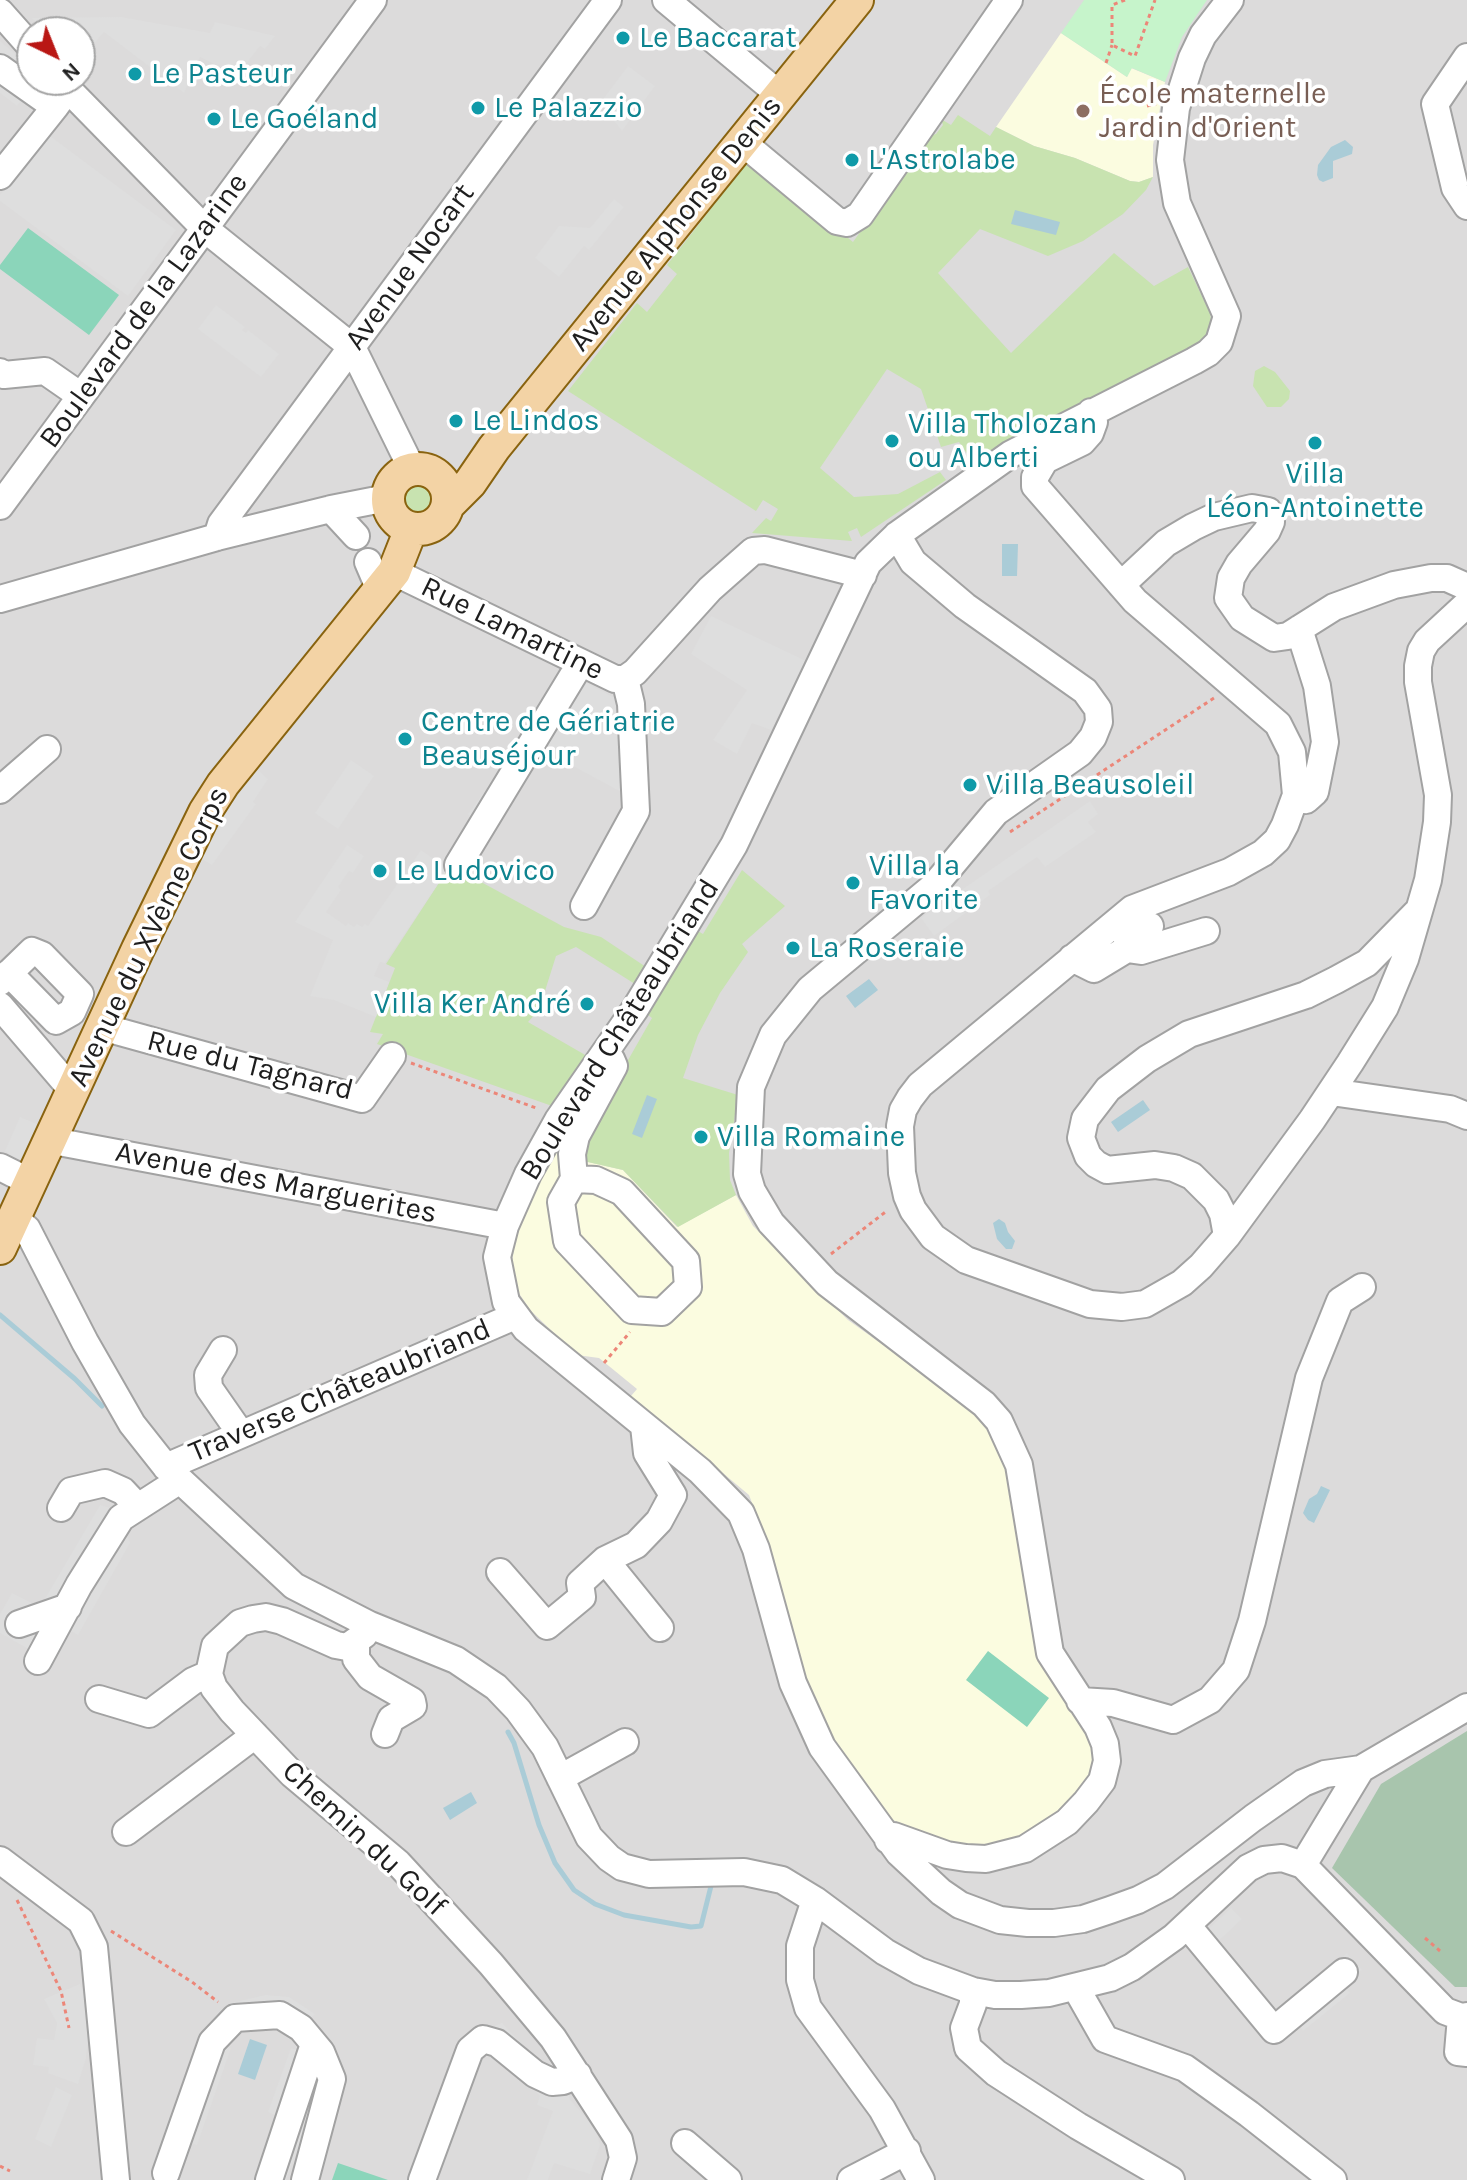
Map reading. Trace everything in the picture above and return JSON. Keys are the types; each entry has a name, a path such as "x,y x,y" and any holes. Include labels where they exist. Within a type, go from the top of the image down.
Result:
{"main road":[{"name":"Avenue Alphonse Denis","path":"433,484 494,448 857,0"},
{"path":"395,479 433,484 445,514 430,527 411,529 393,517 387,498 395,479"},
{"name":"Avenue du XVème Corps","path":"0,1248 179,864 221,786 381,575 411,529"}],"street":[{"name":"Boulevard de la Lazarine","path":"0,506 373,0"},
{"name":"Avenue Nocart","path":"217,537 221,524 608,0"},
{"path":"666,0 780,95"},
{"path":"742,142 837,221 847,223 860,215 1009,0"},
{"name":"Boulevard Châteaubriand","path":"1230,0 1203,35 1192,58 1176,108 1170,160 1177,203 1227,316 1219,342 1208,353 1011,454 877,552 863,575 734,845 635,1009 558,1120 528,1174 505,1226 497,1257 498,1273 506,1302 539,1340 700,1471 741,1513 756,1549 793,1683 822,1747 888,1840 919,1873 960,1905 1000,1920 1054,1923 1083,1919 1138,1900 1165,1886 1303,1783 1325,1774 1361,1769"},
{"path":"0,12 16,30"},
{"path":"1467,57 1435,104 1455,188 1467,206"},
{"path":"0,176 58,96"},
{"path":"63,96 204,228 352,347 433,484"},
{"path":"0,372 4,375 45,371 81,396"},
{"path":"1091,412 1094,422 1090,433 1082,442 1045,460 1035,477 1035,486 1135,601 1278,724 1287,738 1296,772 1296,795 1277,840 1263,853 1229,872 1132,909 920,1085 910,1098 903,1110 900,1126 902,1173 907,1196 913,1210 933,1237 966,1260 1090,1304 1122,1307 1145,1304 1166,1294 1201,1266 1227,1236 1331,1092 1385,1007 1405,959 1434,853 1438,795 1418,682 1418,666 1427,641 1467,604"},
{"path":"0,599 217,537 387,498"},
{"path":"1121,585 1166,543 1193,527 1252,508 1268,511 1271,522 1231,578 1228,598 1242,618 1274,638 1288,636 1334,607 1394,585 1447,578 1467,587"},
{"path":"331,509 356,536"},
{"path":"888,1840 894,1836 947,1855 986,1859 1025,1849 1067,1822 1102,1781 1107,1761 1105,1744 1098,1727 1050,1653 1019,1465 999,1421 984,1404 827,1283 771,1223 756,1199 747,1174 751,1087 773,1035 810,989 934,886 996,812 1080,753 1093,737 1099,722 1098,709 1085,691 965,606 913,562 897,535"},
{"name":"Rue Lamartine","path":"381,575 606,677 625,679 645,663 710,589 753,551 765,550 863,575"},
{"path":"1296,795 1306,800 1315,792 1325,742 1317,686 1299,629"},
{"path":"458,865 580,664"},
{"path":"584,906 636,811 631,704 625,679"},
{"path":"0,790 47,749"},
{"path":"1227,1236 1223,1214 1216,1200 1192,1176 1174,1168 1155,1165 1107,1170 1096,1164 1088,1156 1081,1138 1085,1119 1108,1089 1147,1059 1189,1034 1306,995 1367,963 1420,909"},
{"path":"1127,949 1127,942 1150,926"},
{"path":"1072,958 1094,969 1127,949 1141,951 1206,931"},
{"path":"80,994 72,1012 56,1021 4,977 32,951 42,955 107,1017"},
{"path":"0,1006 72,1090"},
{"name":"Rue du Tagnard","path":"107,1017 362,1099 392,1056"},
{"path":"574,1179 596,1180 622,1192 686,1261 688,1287 662,1312 632,1310 567,1241 561,1202 574,1179 572,1154 576,1136 614,1066 611,1059 603,1054"},
{"path":"1331,1092 1450,1109 1467,1116"},
{"name":"Avenue des Marguerites","path":"48,1140 505,1226"},
{"path":"0,1167 30,1182"},
{"path":"14,1218 27,1229 132,1424 173,1473 294,1586 363,1633 456,1660 488,1680 532,1727 589,1837 622,1867 649,1874 744,1872 782,1880 815,1900 885,1952 919,1971 973,1991 1021,1995 1076,1988 1110,1978 1132,1967 1187,1925 1248,1868 1264,1860 1282,1858 1303,1865 1445,2011 1464,2016 1458,2052 1467,2053"},
{"path":"1080,1701 1113,1703 1173,1720 1210,1700 1236,1670 1255,1607 1309,1378 1340,1301 1362,1287"},
{"name":"Traverse Châteaubriand","path":"38,1661 121,1518 173,1473 241,1434 515,1316"},
{"path":"223,1350 208,1375 209,1388 241,1434"},
{"path":"500,1572 547,1626 582,1597 580,1583 605,1560 636,1545 659,1521 673,1495 647,1453 644,1426"},
{"path":"61,1508 71,1491 105,1483 123,1491 137,1506"},
{"path":"605,1560 660,1628"},
{"path":"19,1624 68,1607"},
{"path":"99,1699 149,1714 193,1681 209,1674 215,1646 233,1628 253,1619 266,1617 282,1621 347,1647 363,1633"},
{"path":"363,1633 356,1659 370,1677 412,1701 413,1706 391,1719 385,1734"},
{"name":"Chemin du Golf","path":"209,1674 222,1700 255,1735 292,1774 422,1887 544,2028 619,2140 623,2158 616,2180"},
{"path":"1303,1865 1361,1769 1467,1707"},
{"path":"126,1832 255,1735"},
{"path":"560,1778 625,1742"},
{"path":"0,1860 81,1921 94,1947 116,2180"},
{"path":"815,1900 800,1946 800,1980 808,2008 882,2109 921,2180"},
{"path":"1187,1925 1274,2030 1344,1972"},
{"path":"1076,1988 1105,2039 1185,2068 1333,2180"},
{"path":"973,1991 973,2004 964,2028 968,2048 1008,2081 1171,2180"},
{"path":"166,2173 212,2042 235,2018 280,2015 301,2028 321,2052 332,2079 305,2180"},
{"path":"422,2180 470,2050 483,2039 497,2043 535,2074 552,2082 578,2075"},
{"path":"269,2180 314,2044"},
{"path":"685,2143 728,2180"},
{"path":"851,2180 907,2151"}],"path":[{"path":"1106,63 1112,45 1112,5 1125,0"},
{"path":"1112,45 1135,56 1155,0"},
{"path":"1057,801 1234,685"},
{"name":"Rue du Tagnard","path":"392,1056 550,1113 558,1120"},
{"path":"812,1268 907,1196"},
{"path":"604,1362 636,1325"},
{"path":"12,1891 61,1991 69,2028"},
{"path":"103,1925 192,1982 235,2018"},
{"path":"1425,1938 1440,1951"},
{"path":"0,2166 10,2171"}],"shaded area":[{"path":"0,0 1467,0 1467,2180 0,2180"},
{"path":"96,17 121,17 210,33 215,22 275,36 265,49 260,46 240,77 200,57 184,93 104,32 96,41"},
{"name":"École maternelle Jardin d'Orient","path":"1061,33 1127,77 1131,68 1165,82 1153,145 1153,177 1139,182 1130,181 1075,158 1034,146 996,127"},
{"path":"0,41 16,54 16,96 26,96 17,106 0,93"},
{"path":"628,66 655,86 622,131 600,103"},
{"path":"46,133 176,230 128,296 0,201 0,195"},
{"path":"614,199 624,207 589,250 584,246 559,277 535,258 559,226 590,228"},
{"path":"216,305 245,327 242,330 246,333 248,330 279,354 261,377 198,329"},
{"path":"711,616 806,661 771,730 752,723 737,754 713,740 747,690 691,654"},
{"path":"564,671 624,703 623,793 540,748 472,820 468,814 504,765"},
{"path":"351,760 374,776 338,829 315,813"},
{"path":"257,769 268,779 253,802 256,804 212,865 192,853"},
{"path":"1090,801 1098,814 1088,822 1096,832 1045,867 1037,857 988,891 990,895 934,936 921,918"},
{"path":"347,845 364,856 353,873 349,871 338,887 341,890 326,912 346,926 348,923 354,927 357,924 368,926 421,850 448,869 385,963 380,962 374,976 389,982 376,1017 334,1000 310,996 333,940 295,922"},
{"path":"20,1117 53,1131 37,1166 14,1158 5,1151"},
{"path":"567,1132 579,1160 623,1170 677,1227 736,1195 753,1226 848,1320 977,1412 998,1442 1013,1486 1033,1638 1041,1661 1082,1716 1100,1760 1076,1803 1017,1842 980,1847 952,1845 913,1829 893,1820 875,1803 819,1727 796,1652 774,1559 749,1495 631,1396 637,1389 604,1362 599,1358 577,1355 531,1311 514,1286 512,1263 515,1241 530,1200"},
{"path":"100,1505 113,1509 121,1518 130,1543 78,1635 59,1624 41,1656 0,1633 0,1614 12,1593 40,1607"},
{"path":"1467,1731 1467,1987 1455,1987 1332,1868 1381,1784"},
{"path":"1231,1908 1242,1919 1208,1951 1198,1938"},
{"path":"1347,1953 1362,1970 1344,1985 1350,1993 1303,2031 1283,2007"},
{"path":"80,1984 85,1998 88,2041 78,2084 48,2073 49,2067 33,2065 37,2038 54,2040 57,2023 44,1999"},
{"path":"265,1995 289,1997 315,2014 301,2028 235,2018 231,2003"},
{"path":"502,2023 549,2071 558,2065 567,2079 569,2098 596,2130 600,2145 590,2174 554,2163 548,2180 527,2180 553,2111 537,2105 540,2096 508,2064 470,2050 476,2034"},
{"path":"212,2042 231,2048 197,2145 178,2139"},
{"path":"291,2048 311,2055 300,2089 317,2096 286,2180 256,2180 281,2117 268,2112"},
{"path":"56,2087 72,2095 51,2147 35,2139"}],"green space":[{"path":"1084,0 1207,0 1182,37 1165,82 1132,68 1127,77 1061,33"},
{"path":"958,115 990,136 996,127 1034,146 1075,158 1130,181 1139,182 1153,177 1146,190 1123,214 1083,241 1048,256 980,229 938,273 1011,353 1114,253 1154,286 1188,267 1210,313 1212,328 1204,342 1062,412 973,462 959,442 941,447 921,389 887,369 820,468 854,497 898,494 940,472 946,480 861,537 857,528 848,532 852,541 752,533 766,518 771,521 778,509 763,500 756,511 568,391 637,303 647,312 677,274 667,265 750,159 853,242 929,136 936,134 943,125 941,119 951,125"},
{"path":"28,228 119,295 89,335 0,269"},
{"path":"1264,366 1275,372 1290,391 1289,399 1281,407 1267,407 1253,386 1255,371"},
{"path":"418,480 431,486 437,499 431,512 418,518 405,512 399,499 405,486"},
{"path":"446,863 564,927 601,937 646,967 635,984 576,947 556,956 539,1010 528,1022 587,1056 552,1106 377,1044 383,1034 370,1032 395,968 386,964 448,869"},
{"path":"742,870 785,906 742,944 748,952 720,993 698,1035 683,1078 738,1095 729,1153 730,1180 736,1195 678,1227 623,1170 579,1160 582,1141 652,1018 647,1014 698,931 703,934"},
{"path":"988,1651 1049,1698 1027,1727 966,1680"},
{"path":"338,2163 388,2180 332,2180"}],"water":[{"path":"1345,140 1353,147 1352,154 1333,161 1333,178 1323,182 1319,180 1318,165 1331,147"},
{"path":"1015,210 1060,222 1056,235 1011,224"},
{"path":"1002,544 1018,544 1017,576 1002,576"},
{"path":"869,979 878,990 855,1008 846,996"},
{"path":"647,1095 657,1099 642,1138 632,1134"},
{"path":"1143,1100 1150,1110 1118,1132 1111,1122"},
{"path":"999,1219 1005,1223 1015,1241 1012,1249 1006,1249 997,1239 993,1223"},
{"path":"1321,1486 1330,1490 1314,1523 1303,1513 1309,1499 1317,1494"},
{"path":"471,1792 477,1803 450,1820 443,1808"},
{"path":"250,2039 267,2045 255,2080 238,2074"}],"waterway":[{"path":"0,1315 102,1406"},
{"path":"508,1732 539,1825 555,1863 574,1890 595,1904 624,1915 691,1927 701,1926 711,1886"}],"place":[{"name":"Le Baccarat","path":"623,38"},
{"name":"Le Pasteur","path":"135,74"},
{"name":"Le Palazzio","path":"478,108"},
{"name":"École maternelle Jardin d'Orient","path":"1083,111"},
{"name":"Le Goéland","path":"214,119"},
{"name":"L'Astrolabe","path":"852,160"},
{"name":"Le Lindos","path":"456,421"},
{"name":"Villa Tholozan ou Alberti","path":"892,441"},
{"name":"Villa Léon-Antoinette","path":"1315,443"},
{"name":"Centre de Gériatrie Beauséjour","path":"405,739"},
{"name":"Villa Beausoleil","path":"970,785"},
{"name":"Le Ludovico","path":"380,871"},
{"name":"Villa la Favorite","path":"853,883"},
{"name":"La Roseraie","path":"793,948"},
{"name":"Villa Ker André","path":"587,1004"},
{"name":"Villa Romaine","path":"701,1137"}]}
